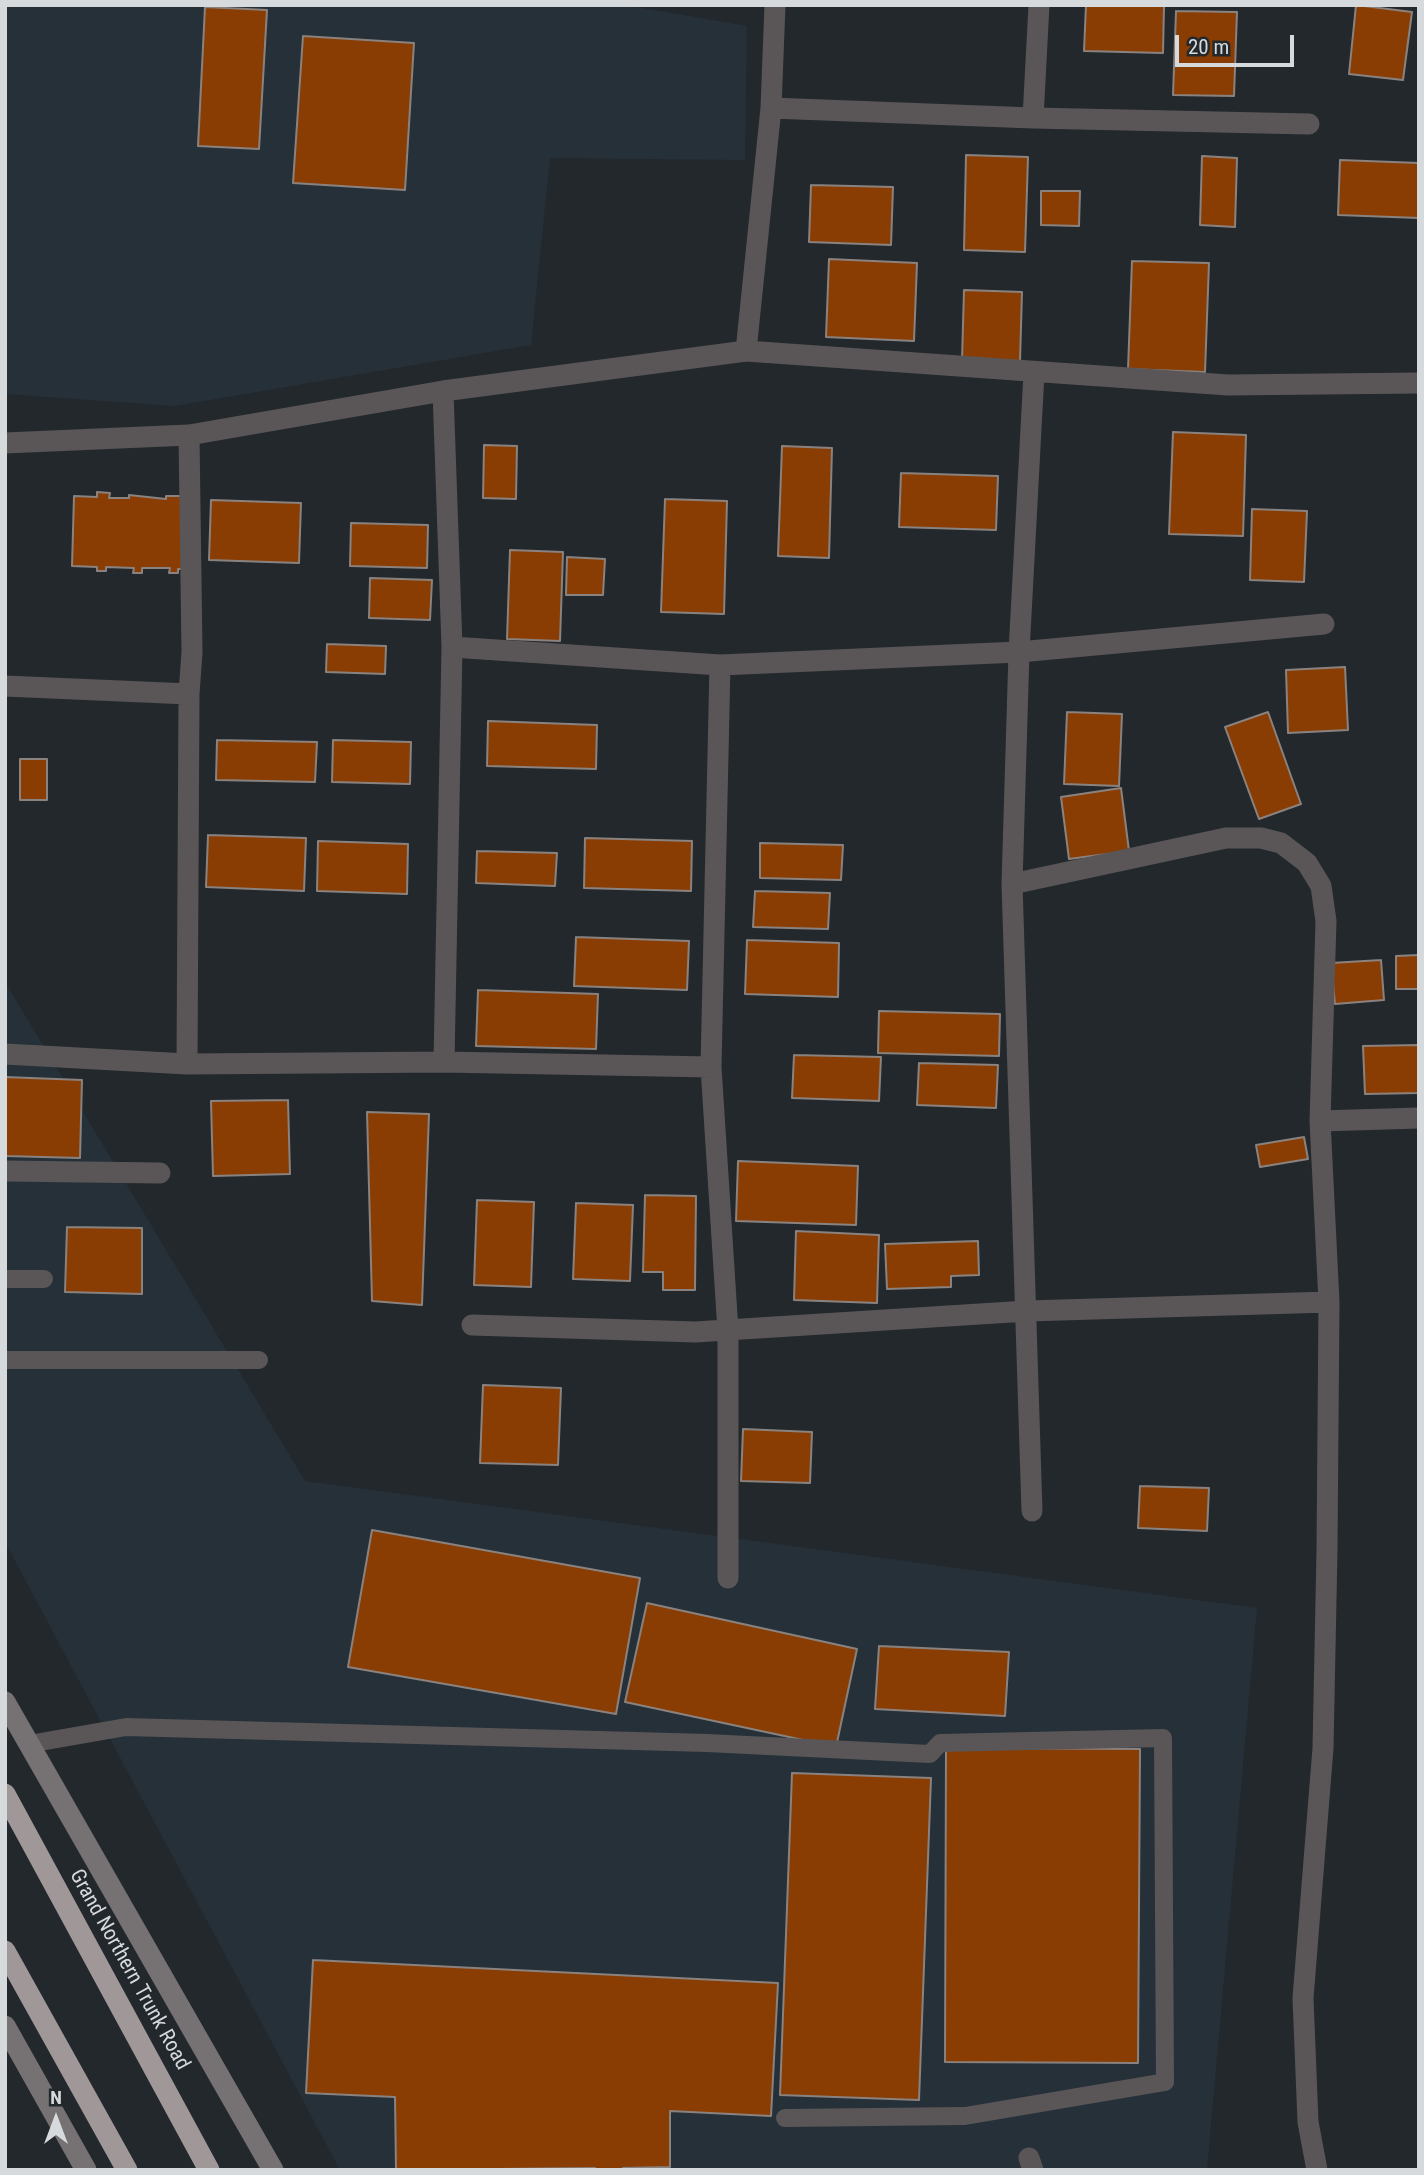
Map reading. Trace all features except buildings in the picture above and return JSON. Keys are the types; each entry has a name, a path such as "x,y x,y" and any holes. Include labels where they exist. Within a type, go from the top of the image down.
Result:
{"highway":[{"name":"Grand Northern Trunk Road","path":"5,1794 209,2170"},
{"path":"5,1951 127,2170"}],"street":[{"path":"746,351 771,108 775,5"},
{"path":"1033,118 1039,5"},
{"path":"771,108 1033,118 1309,124"},
{"path":"5,443 189,435 443,391 746,351 1228,385 1419,383"},
{"path":"1032,1511 1012,884 1019,652 1034,373"},
{"path":"443,391 452,647 444,1062"},
{"path":"187,1064 189,694 192,652 189,435"},
{"path":"452,647 720,665 1019,652 1324,624"},
{"path":"720,665 712,1066 728,1331 727,1578"},
{"path":"5,686 189,694"},
{"path":"1012,884 1226,838 1261,838 1281,844 1307,863 1321,886 1325,921 1320,1121 1329,1302 1323,1748 1303,1998 1308,2122 1317,2170"},
{"path":"5,1054 187,1064 444,1062 712,1066"},
{"path":"1320,1121 1419,1118"},
{"path":"5,1171 160,1174"},
{"path":"472,1325 695,1332 1027,1311 1329,1302"},
{"path":"5,1702 274,2170"},
{"path":"5,2026 86,2170"}],"lane":[{"path":"5,1279 44,1279"},
{"path":"5,1360 259,1360"},
{"path":"29,1744 126,1727 707,1743 930,1754 940,1743 1163,1738 1165,2082 965,2116 785,2118"}],"shaded area":[{"path":"5,5 625,5 747,26 745,160 550,158 531,345 175,406 5,394"},
{"path":"5,982 305,1481 1257,1608 1207,2170 340,2170 5,1542"}]}
